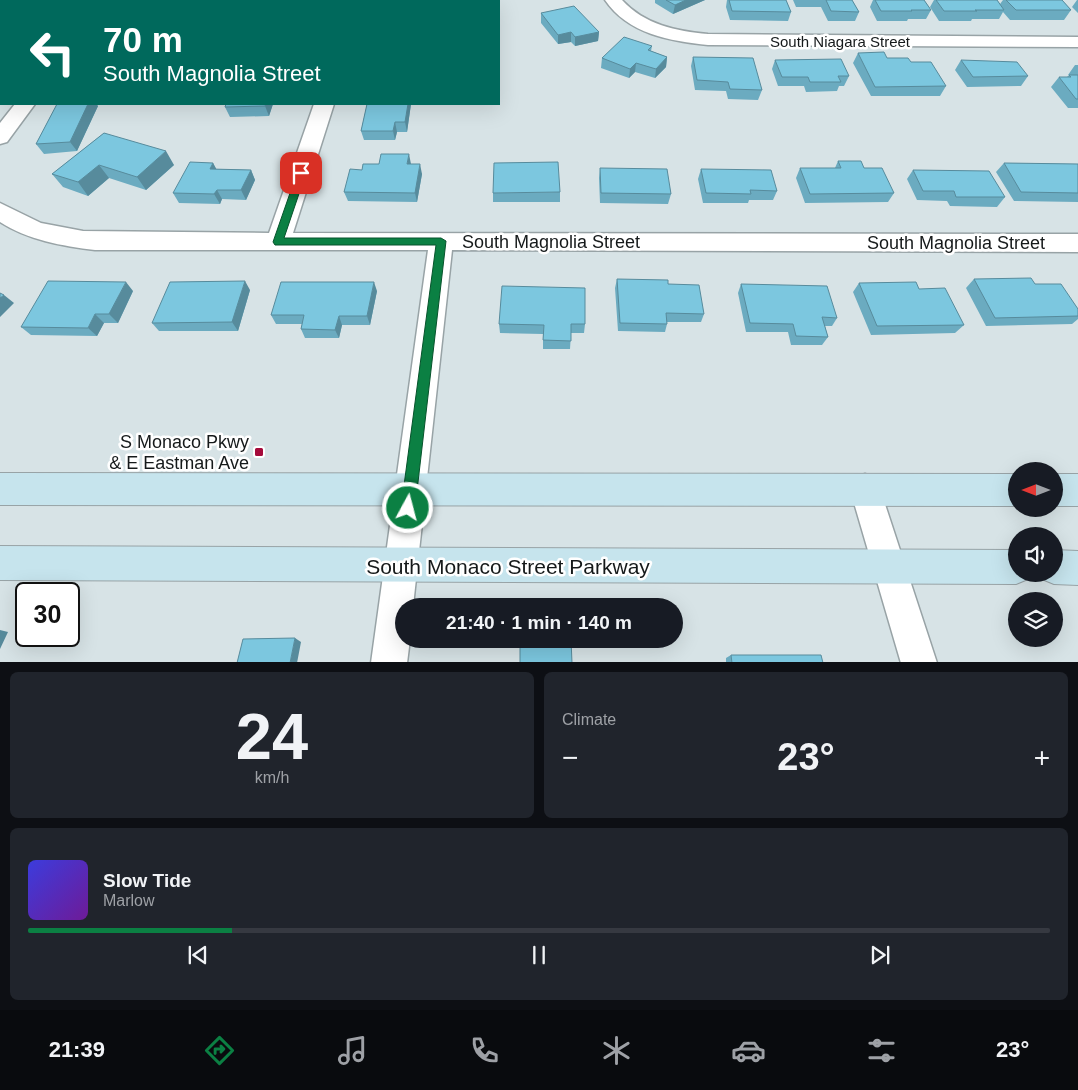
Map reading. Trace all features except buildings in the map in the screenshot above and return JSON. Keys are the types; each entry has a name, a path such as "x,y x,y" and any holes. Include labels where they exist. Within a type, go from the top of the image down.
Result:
{"main road":[{"path":"0,489 1008,490"},
{"path":"1063,490 1078,490"},
{"name":"South Monaco Street Parkway","path":"0,563 1008,567"},
{"path":"1063,568 1078,568"}],"street":[{"name":"South Niagara Street","path":"613,0 631,18 645,26 690,39 724,41 1078,42"},
{"path":"0,137 24,105"},
{"path":"278,242 324,105"},
{"name":"South Magnolia Street","path":"0,211 33,228 71,239 114,242 1078,243"},
{"path":"389,662 441,241"},
{"path":"865,489 919,662"}],"place":[{"name":"S Monaco Pkwy & E Eastman Ave","path":"259,452"}],"route":[{"path":"301,173 278,242 441,241 408,508"}]}
